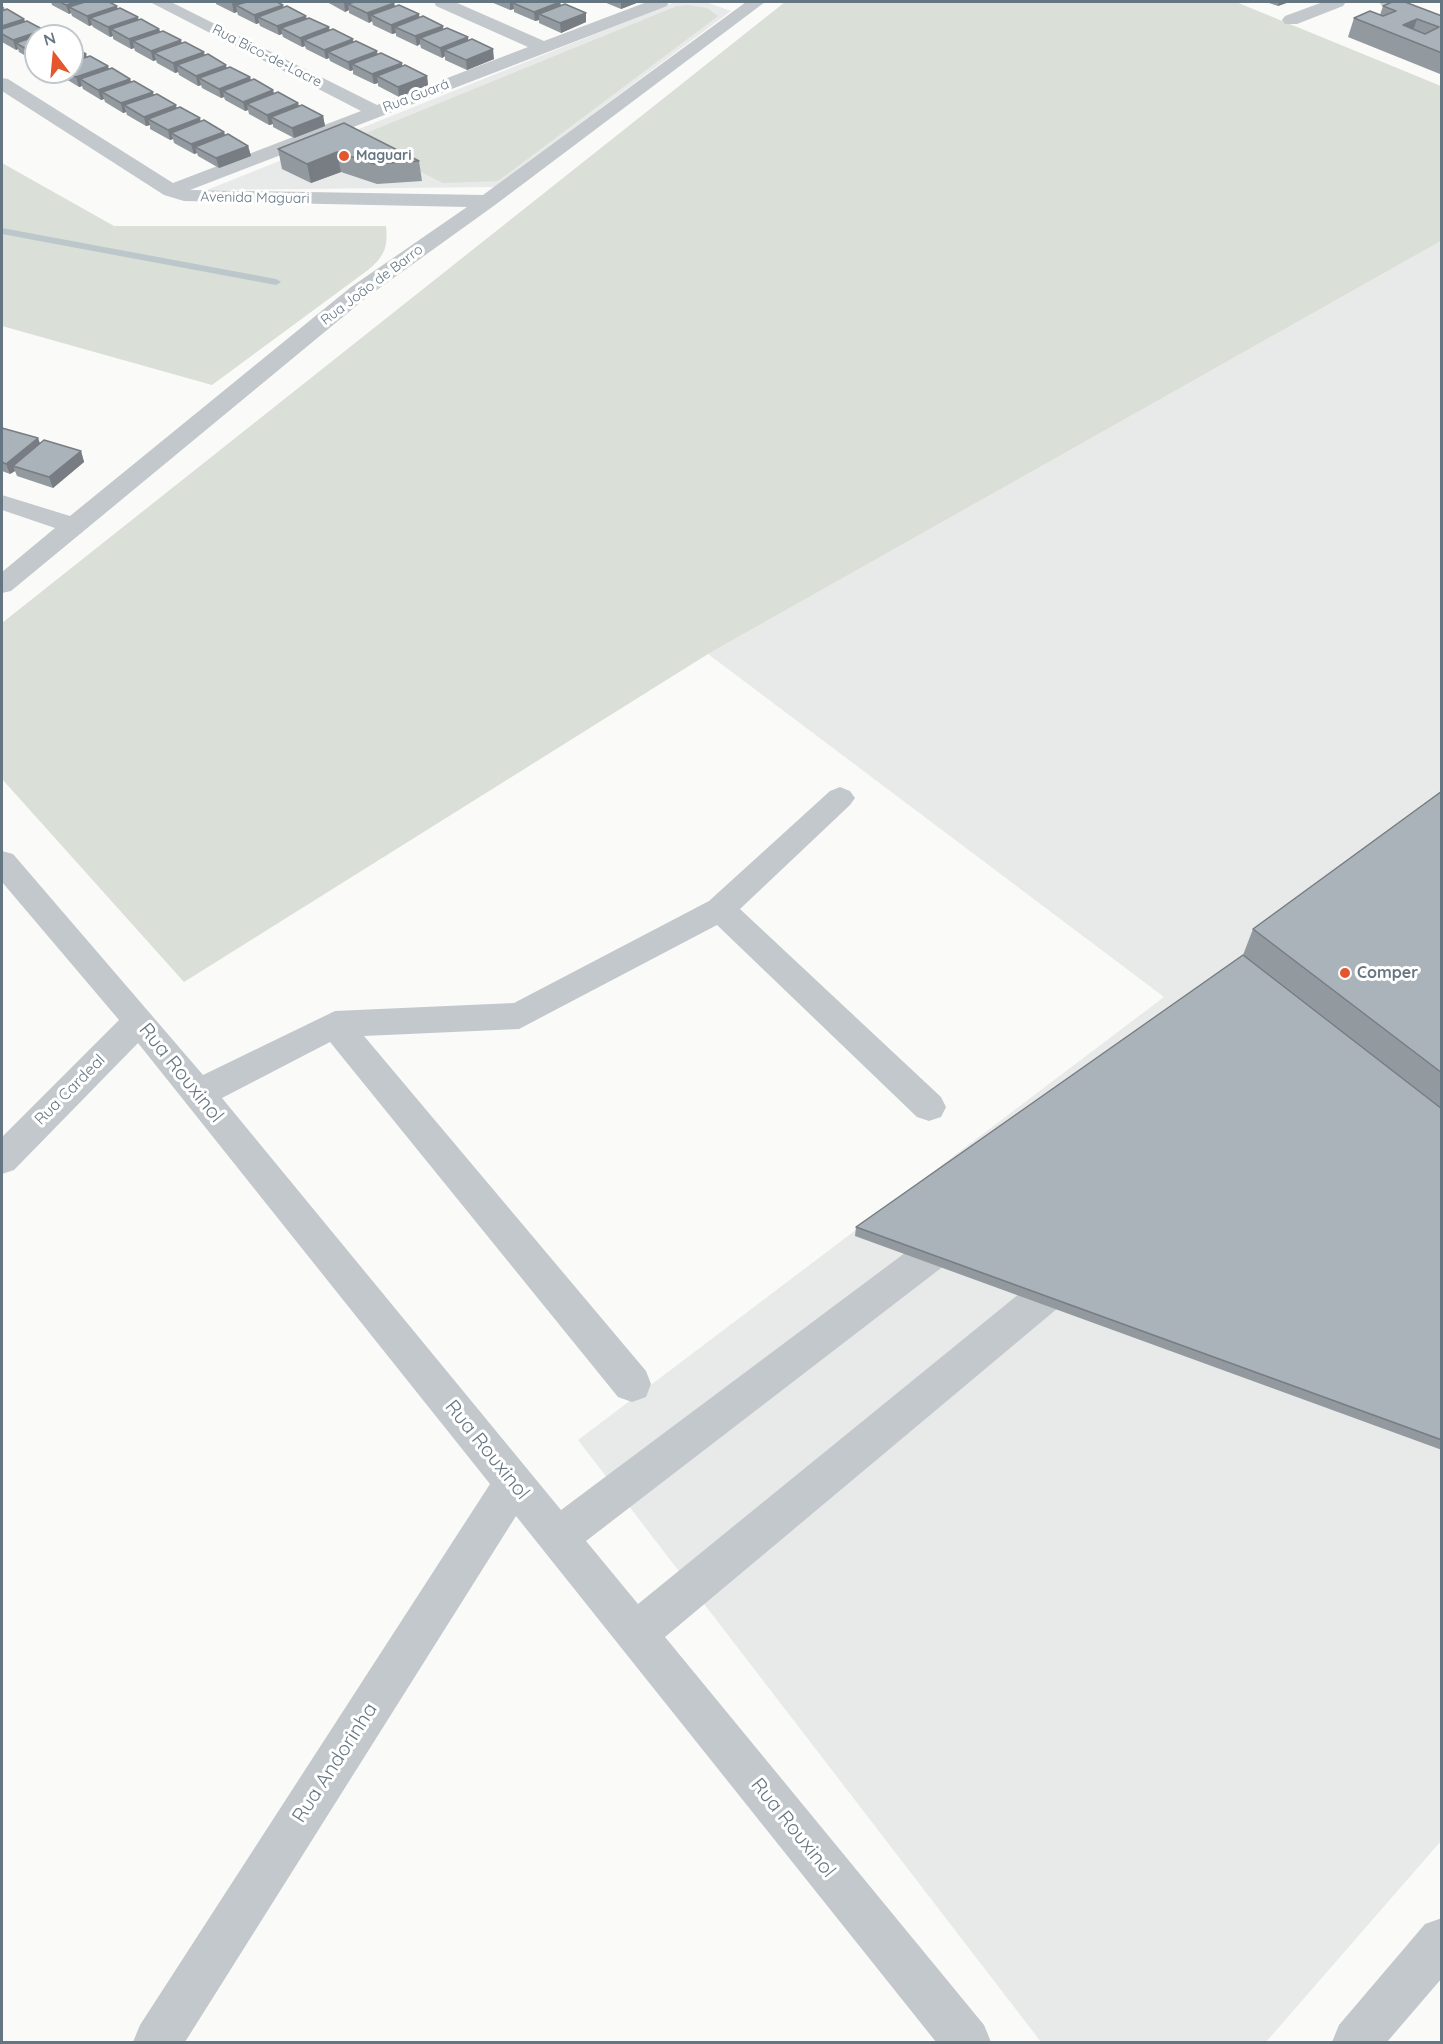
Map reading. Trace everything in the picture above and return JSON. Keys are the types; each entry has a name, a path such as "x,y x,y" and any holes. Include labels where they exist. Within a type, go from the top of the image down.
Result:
{"street":[{"name":"Rua Bico-de-Lacre","path":"159,2 375,111"},
{"path":"442,2 543,47"},
{"name":"Rua Guará","path":"171,192 661,2"},
{"path":"1290,20 1337,2"},
{"path":"1388,2 1442,22"},
{"name":"Rua João de Barro","path":"2,585 359,292 488,201 746,3"},
{"name":"Avenida Maguari","path":"6,88 171,192 191,197 220,199 421,198 488,201"},
{"path":"2,502 73,526"},
{"path":"198,1094 335,1024 519,1016 720,909 840,798"},
{"name":"Rua Rouxinol","path":"2,862 139,1021 967,2043"},
{"path":"720,909 929,1107"},
{"name":"Rua Cardeal","path":"2,1160 139,1021"},
{"path":"335,1024 632,1384"},
{"path":"558,1537 985,1214"},
{"path":"636,1633 1093,1256"},
{"name":"Rua Andorinha","path":"157,2043 514,1483"},
{"path":"1363,2040 1442,1941"}],"shaded area":[{"path":"675,2 706,2 731,11 495,187 207,190"},
{"path":"785,2 1236,2 1441,86 1441,241 708,654 184,982 2,779 2,623"},
{"path":"677,6 707,8 718,16 498,181 443,183 354,138"},
{"path":"2,163 114,226 386,226 386,245 382,255 368,270 212,385 2,326"},
{"path":"1441,241 1441,1841 1266,2042 1041,2042 578,1440 1164,997 708,654"}],"building":[{"path":"60,2 76,2 66,5"},
{"path":"85,2 109,2 117,6 87,16 69,7"},
{"path":"247,2 277,2 283,5 254,15 236,5"},
{"path":"355,2 394,3 367,13 348,4"},
{"path":"560,2 534,12 513,3"},
{"path":"1392,2 1405,2 1442,16 1442,53 1354,18 1370,11 1383,16 1396,11 1383,6","holes":["1417,19 1439,27 1425,34 1403,25"]},
{"path":"565,4 586,13 560,23 539,14"},
{"path":"399,5 419,14 391,25 371,15"},
{"path":"287,6 306,16 277,26 258,17"},
{"path":"120,8 138,17 108,27 90,18"},
{"path":"7,9 24,19 2,26 2,11"},
{"path":"423,16 443,26 415,36 395,27"},
{"path":"309,18 329,27 300,38 281,28"},
{"path":"141,19 159,29 129,39 111,29"},
{"path":"27,21 33,24 24,24 24,36 13,40 2,34 2,29"},
{"path":"447,28 468,37 440,48 420,38"},
{"path":"333,29 353,39 324,50 304,40"},
{"path":"163,31 181,40 151,51 133,41"},
{"path":"472,39 493,49 466,60 444,50"},
{"path":"24,40 24,48 16,43"},
{"path":"356,41 377,51 348,62 328,52"},
{"path":"185,42 204,52 173,63 154,53"},
{"path":"381,53 402,63 372,74 352,64"},
{"path":"208,54 226,65 196,76 177,65"},
{"path":"90,56 108,66 84,74 84,58"},
{"path":"405,65 427,76 398,87 377,76"},
{"path":"230,67 250,77 219,89 199,78"},
{"path":"112,68 130,79 98,90 84,81 84,78"},
{"path":"254,79 273,90 243,102 223,91"},
{"path":"134,81 153,92 121,103 102,92"},
{"path":"278,92 298,103 267,115 247,104"},
{"path":"157,94 176,105 144,117 124,105"},
{"path":"302,105 323,116 292,128 271,117"},
{"path":"180,107 200,118 168,130 148,119"},
{"path":"204,120 224,132 191,144 171,133"},
{"path":"344,123 419,161 374,164 337,152 307,164 278,149"},
{"path":"228,134 248,146 216,158 195,147"},
{"path":"2,428 38,438 6,464 2,462"},
{"path":"44,440 81,451 49,477 13,466"},
{"name":"Comper","path":"1442,791 1442,1073 1253,929"},
{"path":"1243,955 1442,1109 1442,1440 856,1227"}],"waterway":[{"path":"2,231 276,282"}],"place":[{"name":"Maguari","path":"344,156"},
{"name":"Comper","path":"1345,973"}]}
